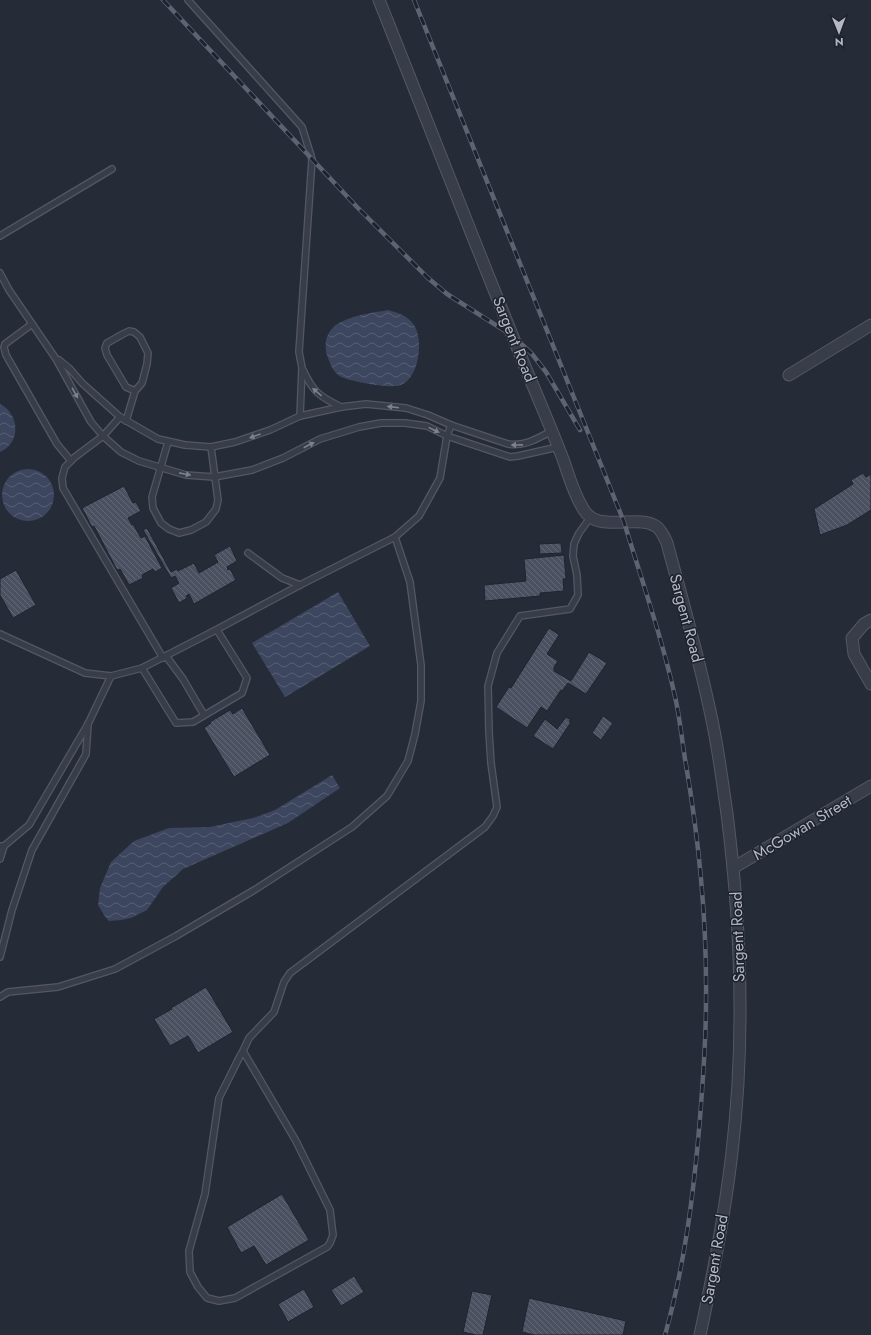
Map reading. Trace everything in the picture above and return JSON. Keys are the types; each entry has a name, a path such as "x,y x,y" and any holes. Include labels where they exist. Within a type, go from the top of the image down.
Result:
{"street":[{"name":"Sargent Road","path":"379,0 584,511 590,518 600,521 644,522 656,526 663,533 667,543 711,712 734,868 739,1023 737,1093 732,1153 724,1210 700,1335"},
{"path":"789,375 871,325"},
{"path":"871,620 864,624 852,638 854,654 871,684"},
{"name":"McGowan Street","path":"734,868 871,786"}],"lane":[{"path":"188,0 302,127 312,159 299,352 302,368 300,416"},
{"path":"0,236 112,169"},
{"path":"0,273 56,359 91,422 103,436 121,452 139,461 161,468 186,475 214,477 252,470 283,458 320,439 359,427 381,423 405,423 427,426 447,436 510,457 558,448"},
{"path":"32,324 5,344 4,347 6,355 57,444 71,461"},
{"path":"126,421 135,391 142,383 148,353 140,337 134,332 129,331 107,344 105,348 107,355 126,387 135,391"},
{"path":"56,359 70,369 82,383 126,421 158,440 185,445 211,447 235,442 253,437 300,416 341,407 366,404 406,408 428,415 451,425 516,446 523,445 552,431"},
{"path":"302,368 310,386 328,400 341,407"},
{"path":"120,417 103,436 65,467 62,478 63,488 165,657 183,679 204,715"},
{"path":"0,634 85,674 111,676 142,668 395,537 419,516 440,478 447,436 451,425"},
{"path":"168,442 152,497 153,508 161,524 169,530 179,533 190,530 206,522 216,509 218,500 211,447"},
{"path":"243,1051 296,1141 330,1210 333,1235 327,1247 235,1298 219,1301 207,1298 198,1287 190,1272 189,1251 205,1194 219,1098 249,1038 274,1012 284,982 290,973 485,827 493,816 497,807 490,755 488,686 497,653 520,616 570,609 578,595 577,575 573,556 574,544 579,533 590,518"},
{"path":"0,997 8,992 58,987 115,969 176,936 256,889 352,827 386,796 408,761 421,701 421,665 410,582 395,537"},
{"path":"248,553 282,578 300,585"},
{"path":"142,668 176,723 193,722 242,693 247,678 217,630"},
{"path":"0,859 2,846 29,825 88,724 111,676"},
{"path":"0,957 12,910 32,850 86,754 88,724"}],"water":[{"path":"388,310 406,317 412,322 417,332 419,340 418,358 412,375 401,385 389,386 356,381 338,375 328,358 326,345 328,334 334,327 343,321 366,314"},
{"path":"0,404 11,414 14,421 15,435 7,448 0,452"},
{"path":"23,469 33,469 47,476 54,490 54,500 47,514 33,521 23,521 13,517 6,510 2,500 2,490 6,480 13,473"},
{"path":"338,592 370,646 285,697 252,643"},
{"path":"332,775 340,788 288,823 183,869 163,887 147,910 131,918 109,921 98,905 100,888 111,862 134,841 169,828 210,827 253,818 275,810"}],"building":[{"path":"863,473 866,477 871,474 871,510 847,525 820,535 814,509 853,484 851,480"},
{"path":"124,486 133,503 136,502 141,511 128,518 141,538 145,536 162,568 155,572 153,569 142,575 143,578 129,585 120,569 117,570 94,526 92,527 82,508"},
{"path":"147,528 171,572 177,569 178,571 194,563 199,573 218,562 214,555 230,546 237,561 227,567 228,570 230,569 236,580 194,604 189,594 186,596 187,598 179,603 171,588 179,583 175,576 171,578 143,530"},
{"path":"561,543 562,553 540,554 539,544"},
{"path":"564,555 566,579 563,579 564,591 540,593 540,596 485,601 484,585 526,581 524,559"},
{"path":"16,570 36,605 13,618 0,595 0,579"},
{"path":"549,628 559,635 547,654 558,661 554,667 554,671 571,681 589,652 607,663 586,694 568,683 562,691 561,690 547,711 541,707 527,728 496,707 509,687 511,688"},
{"path":"242,708 270,755 234,777 204,728 211,723 210,722 230,710 233,714"},
{"path":"603,716 613,723 601,740 592,733"},
{"path":"566,717 571,720 569,721 571,722 553,749 533,736 545,719 557,729"},
{"path":"206,987 233,1032 198,1053 188,1036 170,1046 154,1019"},
{"path":"282,1194 309,1240 266,1265 254,1246 241,1253 227,1227"},
{"path":"354,1276 364,1292 341,1306 331,1290"},
{"path":"304,1289 314,1307 288,1322 278,1304"},
{"path":"472,1291 492,1295 483,1335 463,1332"},
{"path":"529,1298 626,1321 623,1335 534,1335 522,1332"}],"railway":[{"path":"163,0 357,207 428,278 447,294 513,336 532,354 546,372 580,430"},
{"path":"414,0 624,522 659,634 677,708 694,819 701,880 705,941 706,1017 698,1145 692,1200 678,1281 665,1335"}]}
